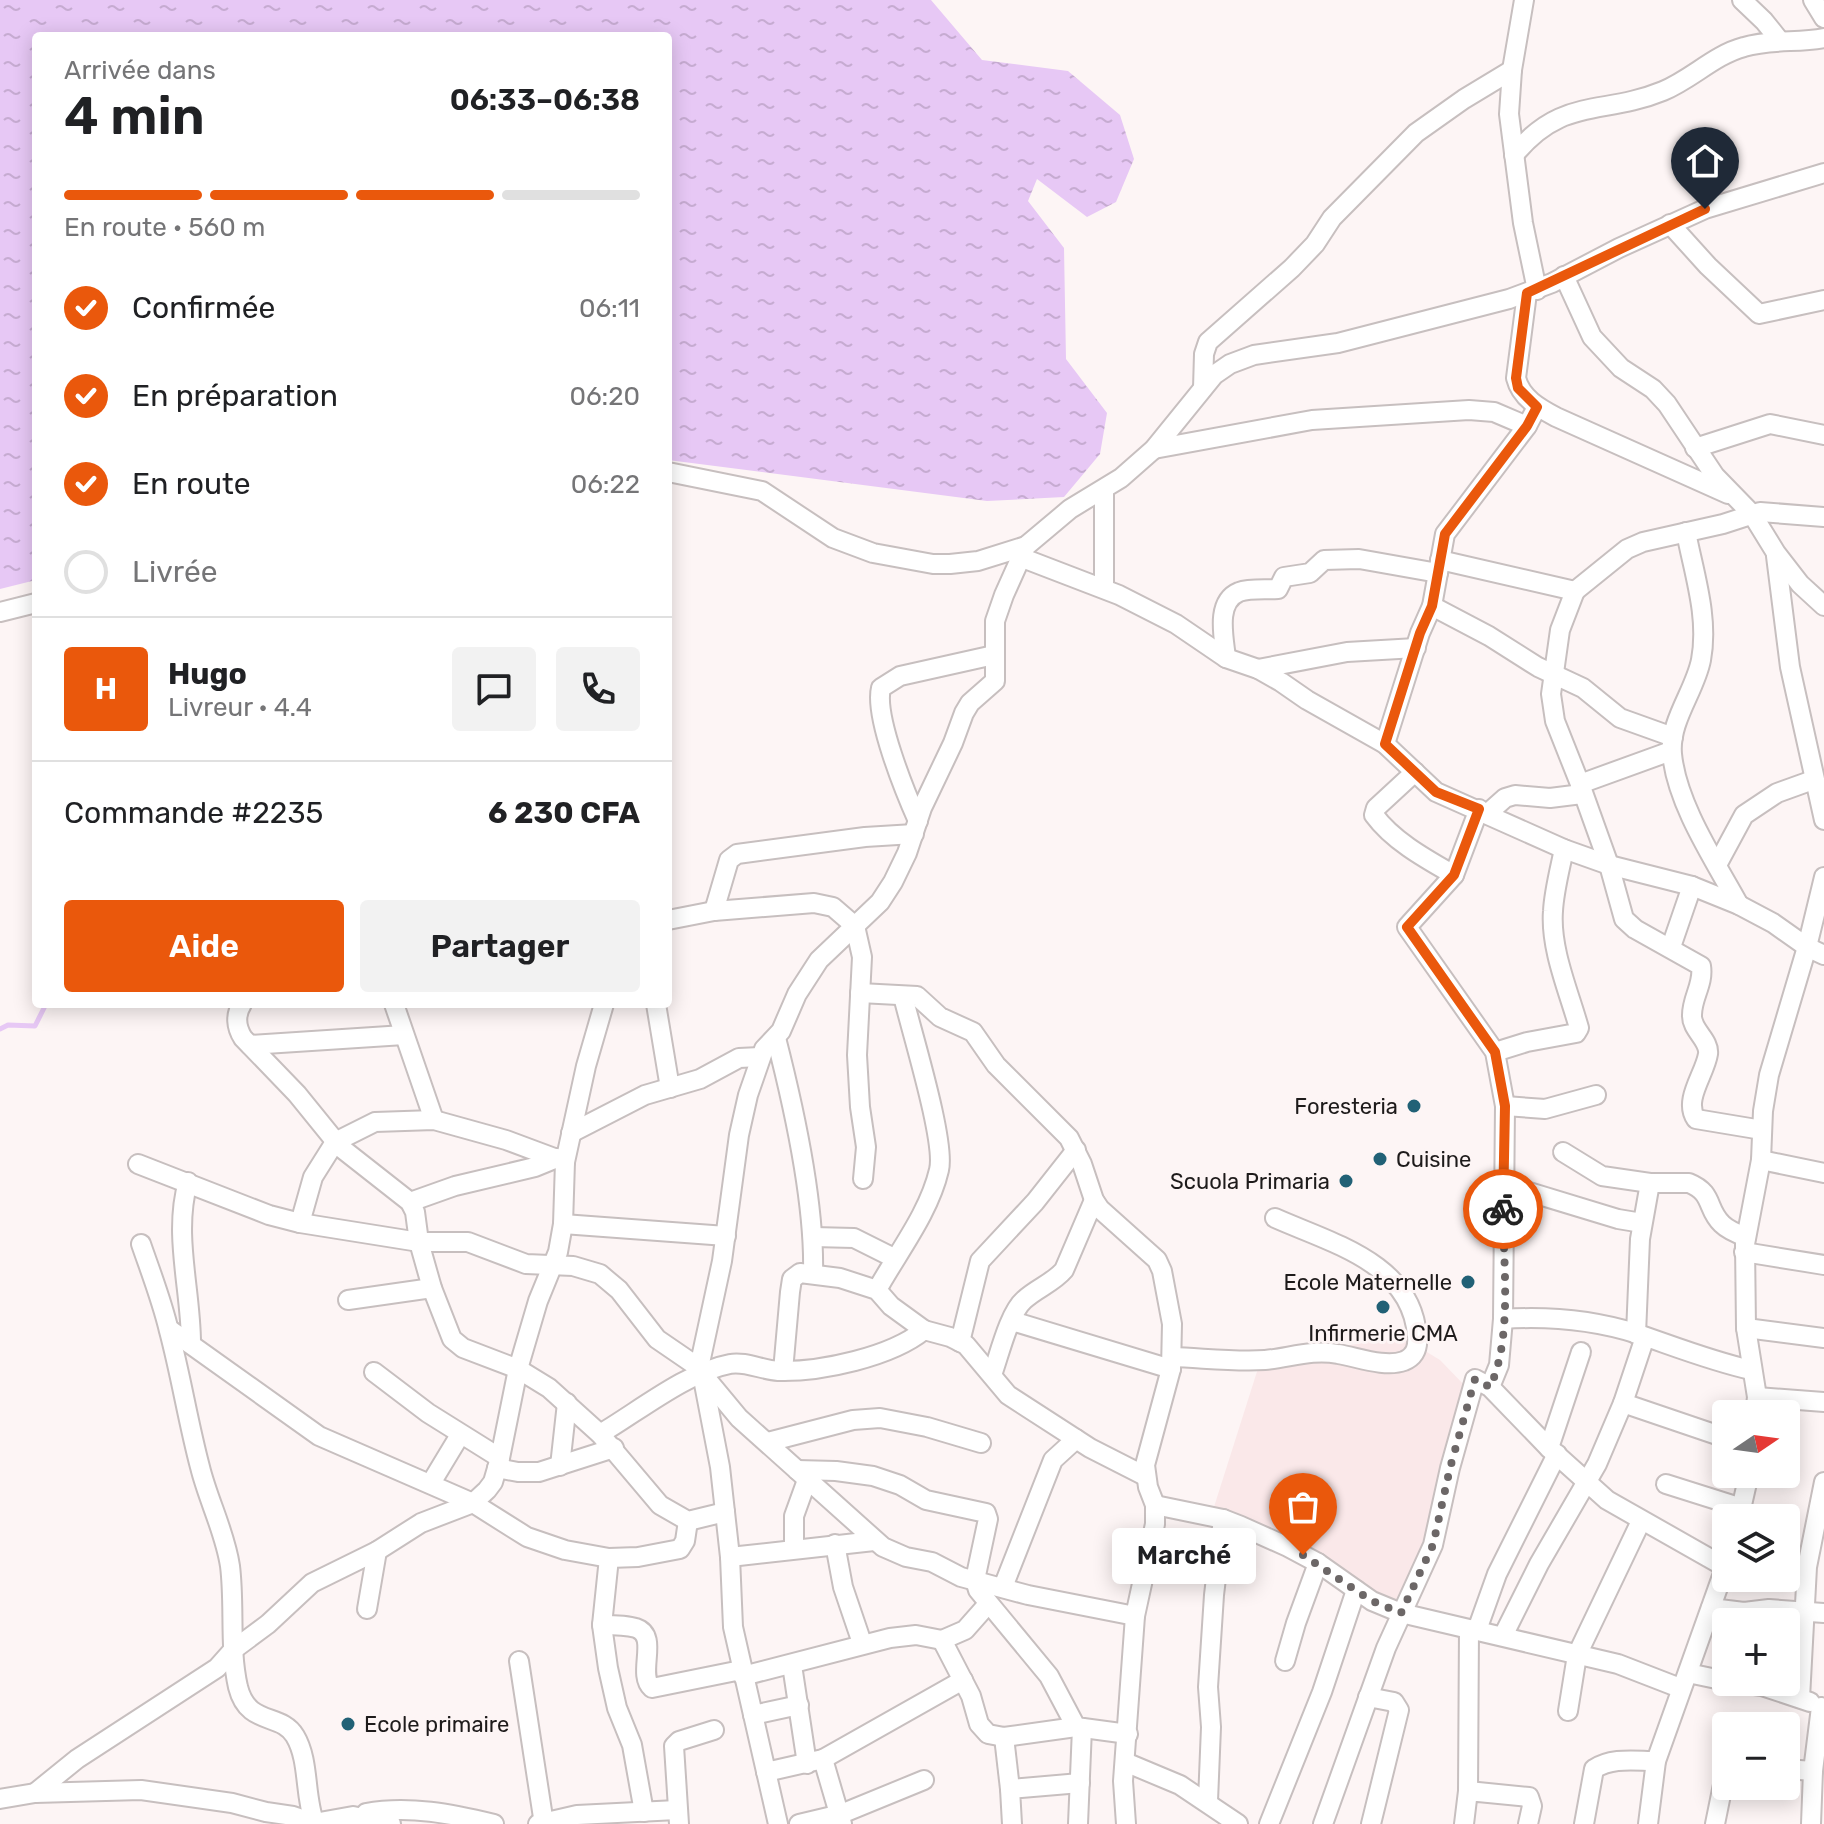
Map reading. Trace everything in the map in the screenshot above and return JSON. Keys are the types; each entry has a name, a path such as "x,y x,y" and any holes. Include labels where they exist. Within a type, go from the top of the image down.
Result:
{"street":[{"path":"1524,0 1512,70 1509,114 1532,291 1516,378 1518,388 1537,407 1732,495"},
{"path":"1742,0 1780,41"},
{"path":"1813,0 1824,18"},
{"path":"1514,155 1536,133 1574,111 1635,101 1666,90 1724,54 1745,46 1824,38"},
{"path":"1203,388 1204,354 1208,342 1292,268 1315,244 1332,218 1416,133 1512,70"},
{"path":"778,1824 733,1627 730,1557 720,1467 700,1355 726,1236 739,1135 760,1057 776,1038 797,994 819,960 880,902 893,882 964,713 970,703 995,681 995,621 1023,551 1070,509 1104,491 1154,449 1214,375 1246,357 1338,343 1532,291 1705,209 1824,173"},
{"path":"1670,224 1708,266 1759,314 1824,300"},
{"path":"1564,276 1592,337 1621,368 1653,389 1667,404 1695,448 1732,495 1752,514 1800,584 1824,606"},
{"path":"1385,744 1432,606 1442,542 1453,522 1527,426 1537,407"},
{"path":"1154,449 1312,420 1469,410 1494,412 1527,426"},
{"path":"1695,448 1770,424 1824,435"},
{"path":"672,473 762,491 833,538 873,553 933,564 950,564 1023,551 1176,624 1226,658 1258,669 1385,744 1436,792 1564,849 1609,865 1692,886 1739,905 1815,951"},
{"path":"1104,491 1104,587"},
{"path":"1762,1130 1693,1116 1691,1110 1698,1080 1708,1053 1691,1015 1703,977 1701,966 1635,929 1624,919 1609,865 1551,707 1553,675 1562,620 1575,591 1627,549 1643,542 1723,524 1752,514 1824,517"},
{"path":"1686,532 1704,630 1695,684 1683,707 1672,744 1677,780 1739,905"},
{"path":"1776,553 1790,667 1824,820"},
{"path":"1226,658 1223,615 1235,594 1278,589 1284,577 1310,573 1324,560 1359,559 1439,566 1575,591"},
{"path":"0,612 32,604"},
{"path":"1432,606 1553,675 1583,688 1620,718 1672,744"},
{"path":"1258,669 1347,652 1416,648"},
{"path":"916,828 880,707 881,688 900,676 994,655"},
{"path":"1490,1387 1499,1365 1503,1319 1505,1106 1495,1052 1407,927 1454,875 1483,811 1515,795 1550,798 1581,789 1672,744"},
{"path":"1415,772 1376,808 1374,815 1387,830 1454,875"},
{"path":"1717,865 1744,815 1777,793 1813,780"},
{"path":"714,911 729,860 737,854 916,828"},
{"path":"1495,1052 1578,1031 1553,925 1564,849"},
{"path":"1755,1400 1746,1328 1745,1245 1761,1160 1769,1075 1815,951 1824,877"},
{"path":"1671,947 1692,886"},
{"path":"672,919 714,911 822,904 833,907 855,926 861,947 858,1082 866,1147 863,1179"},
{"path":"860,993 917,996 940,1017 973,1032 996,1065 1069,1138 1094,1200 1157,1260 1162,1271 1172,1324 1172,1363 1145,1465 1145,1476 1155,1505 1153,1537 1135,1616 1123,1798 1126,1824"},
{"path":"877,1290 933,1189 940,1169 941,1155 903,996"},
{"path":"240,1008 237,1027 250,1045 297,1094 335,1142 410,1202 432,1288 452,1339 463,1348 518,1369 549,1388 614,1448 650,1496 670,1512 688,1521 725,1512"},
{"path":"395,1008 434,1120"},
{"path":"35,1793 77,1759 217,1668 233,1650 274,1619 303,1590 377,1551 421,1523 473,1503 487,1490 499,1463 518,1369 538,1301 554,1264 563,1224 561,1160 571,1133 603,1008"},
{"path":"657,1008 670,1088"},
{"path":"250,1045 404,1035"},
{"path":"776,1038 799,1146 813,1237 813,1274"},
{"path":"571,1133 628,1101 700,1079 739,1058 760,1057"},
{"path":"1505,1106 1545,1109 1596,1095"},
{"path":"300,1223 313,1177 335,1142 375,1122 434,1120 506,1140 561,1160"},
{"path":"960,1342 980,1261 1035,1202 1076,1150"},
{"path":"1563,1152 1602,1176 1650,1183 1689,1183 1704,1190 1721,1224 1745,1245 1824,1265"},
{"path":"410,1202 455,1186 561,1160"},
{"path":"1761,1160 1824,1173"},
{"path":"138,1164 269,1215 300,1223 419,1242 468,1242 526,1264 587,1269 611,1282 657,1339 701,1371 739,1418 874,1541 895,1553 926,1560 951,1573 975,1580 1028,1595 1135,1616"},
{"path":"188,1182 181,1214 191,1343"},
{"path":"1503,1636 1539,1564 1597,1464 1623,1403 1640,1335 1642,1223 1650,1183"},
{"path":"1503,1184 1618,1219 1642,1223"},
{"path":"992,1375 1020,1303 1056,1280 1064,1270 1094,1200"},
{"path":"1012,1321 1172,1363 1264,1360 1320,1352 1397,1362 1412,1356 1418,1346 1413,1311 1392,1279 1366,1258 1275,1218"},
{"path":"563,1224 726,1236"},
{"path":"813,1237 854,1238 894,1258"},
{"path":"141,1244 169,1329 200,1471 230,1566 233,1650 239,1688 252,1712 287,1726 294,1734 300,1746 315,1824"},
{"path":"783,1371 792,1279 800,1273 840,1278 877,1290 891,1306 924,1330 960,1342 975,1354 1008,1395 1106,1458 1145,1476"},
{"path":"348,1300 432,1288"},
{"path":"1503,1319 1559,1318 1640,1335 1710,1361 1751,1370"},
{"path":"1746,1328 1824,1338"},
{"path":"169,1329 319,1436 473,1503 539,1543 609,1558 638,1557 680,1549 685,1541 688,1521"},
{"path":"600,1434 701,1371 734,1363 783,1371 880,1354 924,1330"},
{"path":"1464,1824 1468,1791 1473,1629 1553,1451 1581,1352"},
{"path":"374,1372 411,1402 499,1463 529,1473 614,1448"},
{"path":"1323,1824 1401,1613 1433,1545 1450,1468 1475,1379 1490,1387 1607,1500 1712,1558"},
{"path":"1800,1403 1824,1402"},
{"path":"560,1466 567,1403"},
{"path":"1623,1403 1712,1433"},
{"path":"768,1442 853,1420 880,1418 941,1430 981,1443"},
{"path":"431,1483 460,1435"},
{"path":"1003,1587 1053,1460 1076,1439"},
{"path":"802,1475 836,1471 873,1476 900,1485 926,1500 982,1510 988,1519 975,1580 981,1596 1049,1676 1079,1728 1078,1824"},
{"path":"794,1549 794,1516 802,1475"},
{"path":"1800,1698 1807,1567 1824,1482"},
{"path":"1666,1484 1717,1504"},
{"path":"1155,1505 1223,1519 1288,1547 1318,1563 1372,1601 1401,1613 1684,1680 1712,1681"},
{"path":"1208,1801 1211,1727 1208,1687 1223,1519"},
{"path":"1568,1711 1577,1655 1641,1521"},
{"path":"730,1557 874,1541"},
{"path":"835,1544 843,1587 862,1643"},
{"path":"367,1609 377,1551"},
{"path":"609,1558 602,1625 613,1695 632,1745 644,1812"},
{"path":"1285,1661 1318,1563"},
{"path":"1269,1824 1322,1692 1356,1590"},
{"path":"1648,1824 1656,1761 1717,1592"},
{"path":"602,1625 635,1628 643,1632 647,1643 646,1680 652,1688 792,1665 862,1643 907,1635 942,1640 959,1634 988,1604"},
{"path":"1711,1608 1744,1612 1769,1609 1824,1613"},
{"path":"942,1640 963,1680 982,1729 988,1734 1004,1737 1079,1728 1128,1734"},
{"path":"519,1661 542,1823 577,1815 644,1812 678,1817 674,1746 679,1741 714,1730"},
{"path":"792,1665 799,1705 815,1762 842,1819"},
{"path":"766,1772 815,1762 963,1680"},
{"path":"1794,1696 1822,1707 1813,1771 1811,1824"},
{"path":"1368,1697 1394,1702 1399,1710 1371,1824"},
{"path":"753,1715 799,1705"},
{"path":"1004,1737 1012,1824"},
{"path":"1584,1824 1594,1769 1604,1762 1656,1761"},
{"path":"1125,1762 1180,1785 1238,1824"},
{"path":"1800,1770 1813,1771"},
{"path":"799,1824 842,1819 924,1780"},
{"path":"1010,1789 1080,1783"},
{"path":"0,1799 35,1793 141,1790 232,1803 315,1824 394,1810 459,1816 494,1824"},
{"path":"1468,1791 1529,1797 1532,1806 1528,1824"},
{"path":"1715,1824 1720,1800"},
{"path":"353,1816 391,1824"}],"shaded area":[{"path":"1402,1337 1440,1360 1469,1390 1433,1541 1400,1608 1213,1510 1261,1359"}],"water":[{"path":"0,0 931,0 982,60 1068,71 1120,115 1134,159 1116,202 1087,217 1037,179 1028,201 1064,248 1066,359 1107,413 1100,454 1064,497 987,501 672,461 672,32 32,32 32,581 0,589"}],"waterway":[{"path":"0,1029 8,1025 35,1026 44,1008"}],"way so far":[{"path":"1303,1555 1372,1601 1401,1613 1433,1545 1450,1468 1475,1379 1490,1387 1499,1365 1503,1319 1503,1209"}],"place":[{"name":"Foresteria","path":"1414,1106"},
{"name":"Cuisine","path":"1380,1159"},
{"name":"Scuola Primaria","path":"1346,1181"},
{"name":"Ecole Maternelle","path":"1468,1282"},
{"name":"Infirmerie CMA","path":"1383,1307"},
{"name":"Marché","path":"1303,1555"},
{"name":"Ecole primaire","path":"348,1724"}],"route":[{"path":"1503,1209 1505,1106 1495,1052 1407,927 1454,875 1479,809 1436,792 1385,744 1420,633 1432,606 1445,534 1527,426 1537,407 1518,388 1516,378 1527,293 1705,209"}]}
